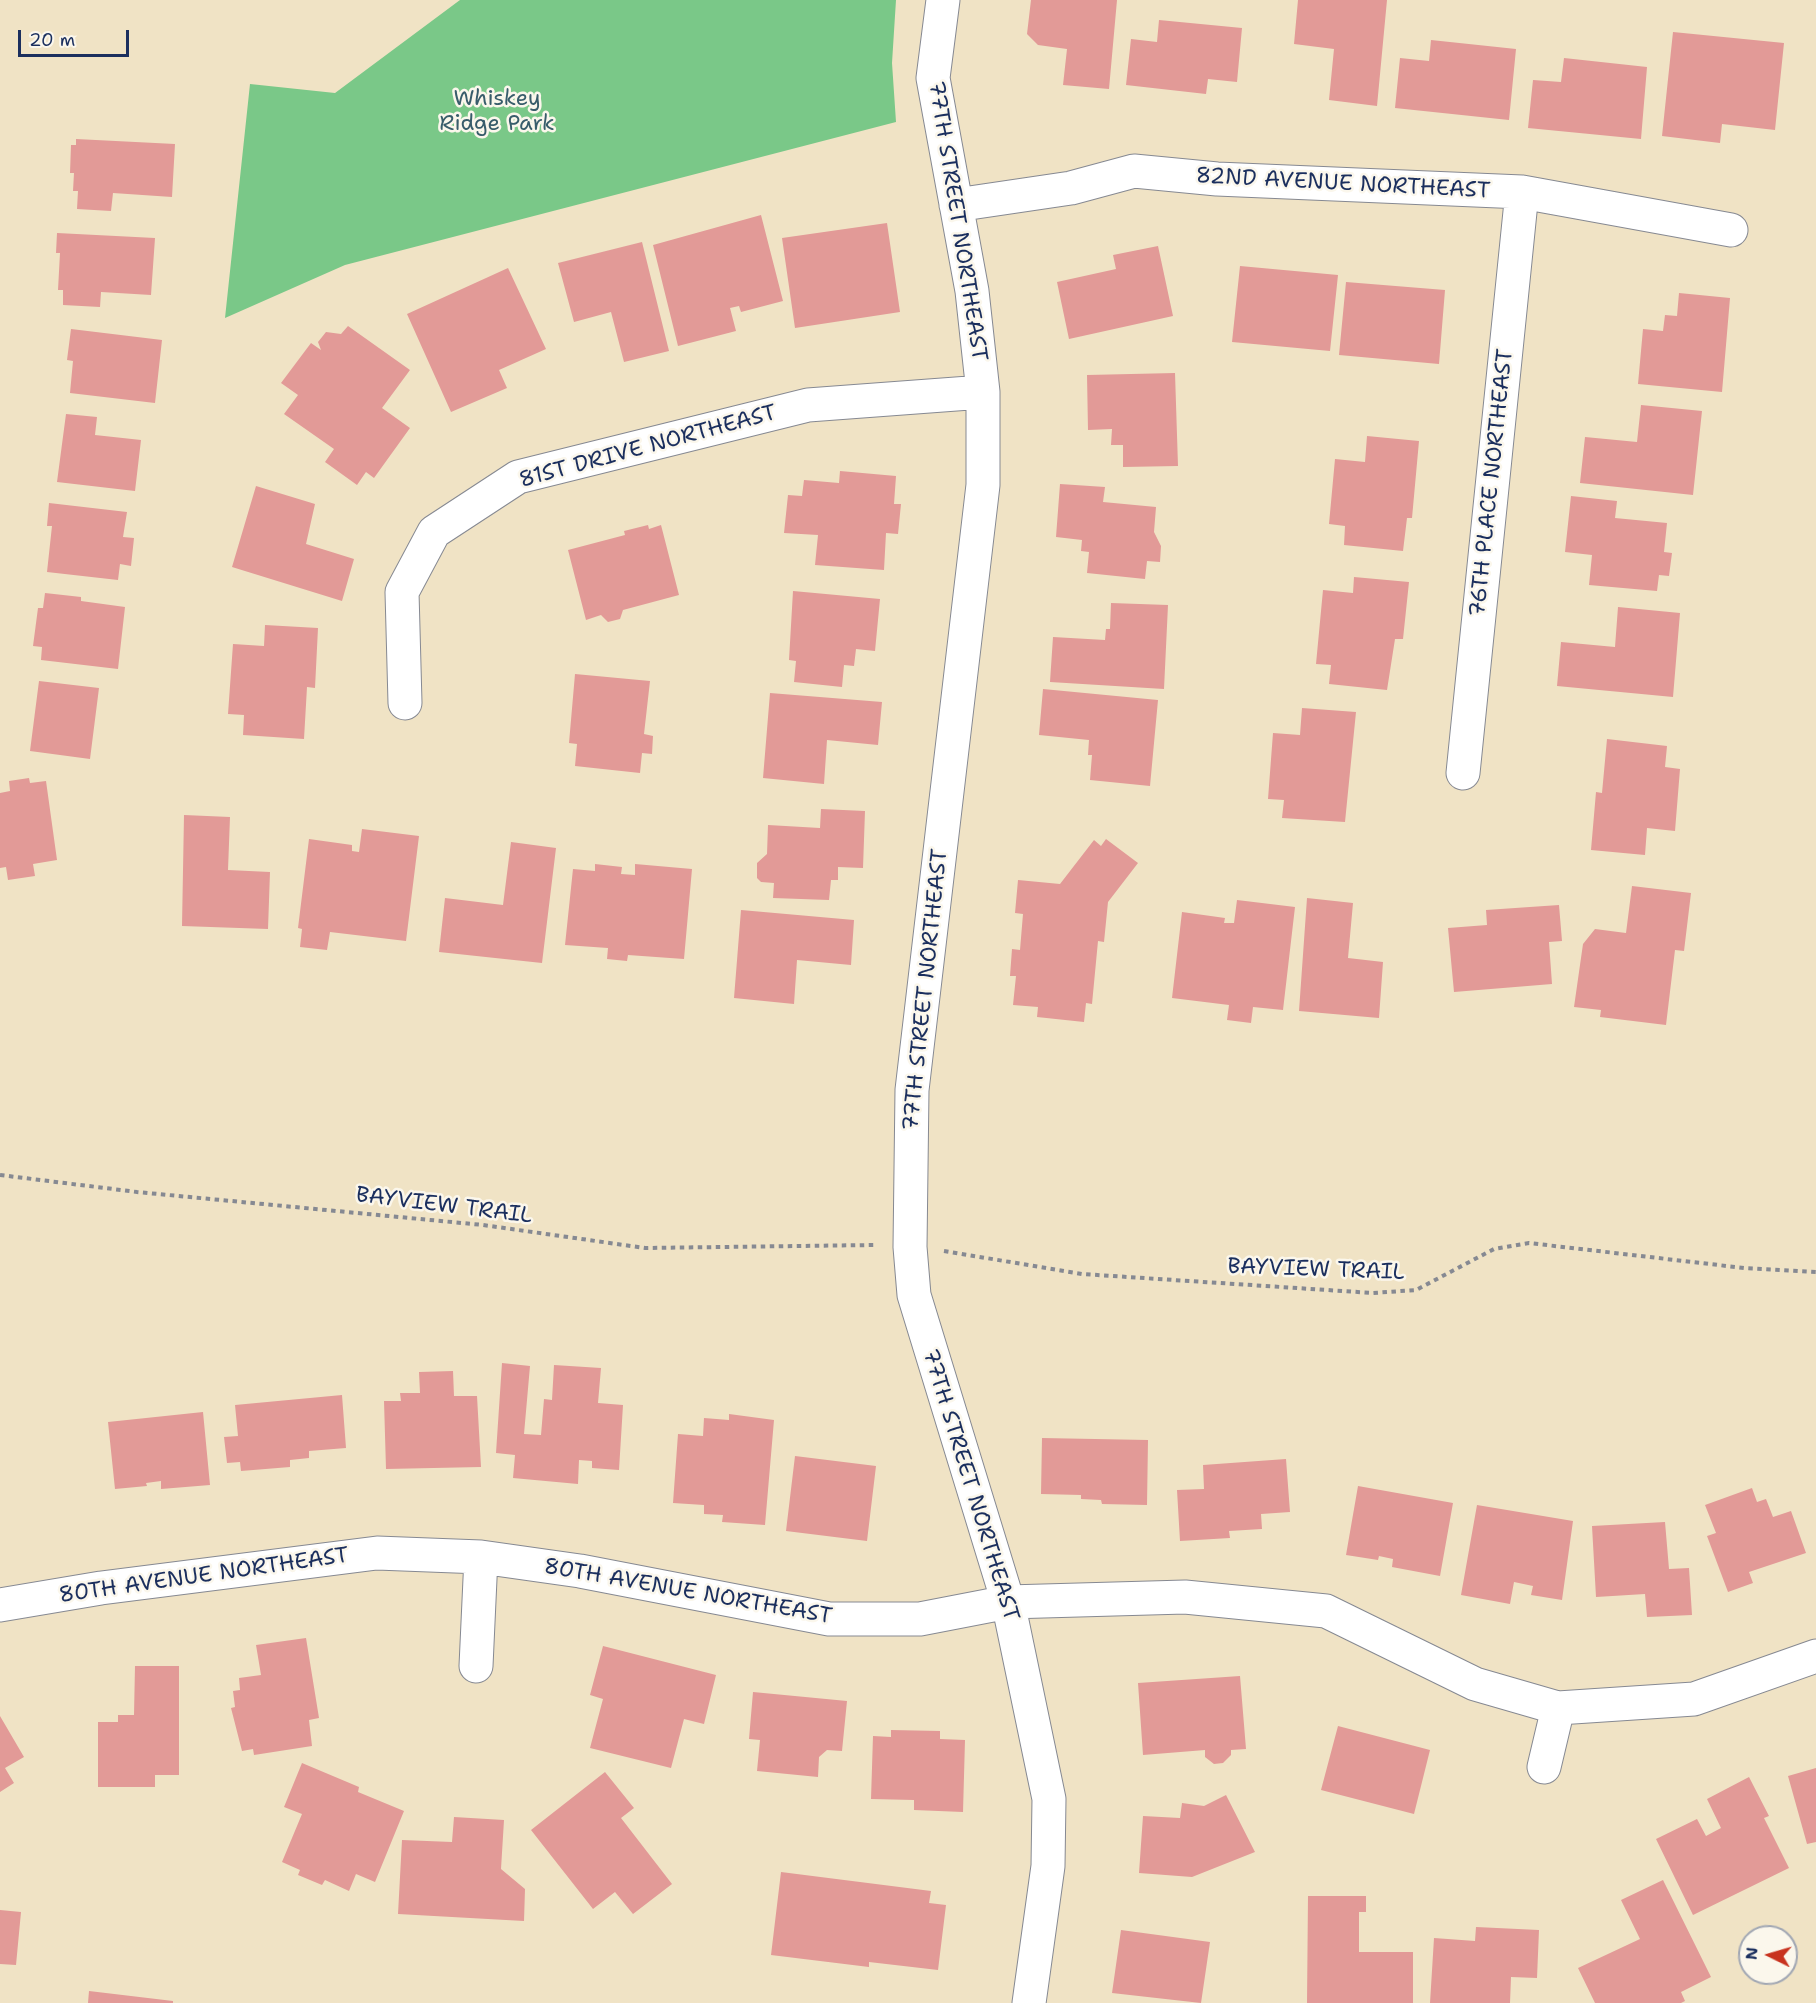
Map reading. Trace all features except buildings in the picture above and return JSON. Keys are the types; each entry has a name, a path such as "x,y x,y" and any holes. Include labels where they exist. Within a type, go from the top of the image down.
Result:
{"street":[{"name":"77TH STREET NORTHEAST","path":"943,0 933,78 972,291 983,392 982,485 912,1090 909,1223 914,1295 1008,1602 1049,1799 1048,1866 1029,2003"},
{"name":"82ND AVENUE NORTHEAST","path":"956,205 1071,188 1134,171 1217,179 1522,192 1731,230"},
{"name":"76TH PLACE NORTHEAST","path":"1463,773 1522,192"},
{"name":"81ST DRIVE NORTHEAST","path":"405,703 402,592 434,532 518,477 808,405 983,392"},
{"name":"80TH AVENUE NORTHEAST","path":"0,1605 101,1588 378,1553 481,1557 580,1571 829,1619 920,1619 1008,1602 1185,1597 1326,1611 1475,1684 1558,1708 1694,1699 1816,1656"},
{"path":"476,1666 481,1557"},
{"path":"1544,1767 1558,1708"}],"path":[{"name":"BAYVIEW TRAIL","path":"0,1175 136,1192 483,1225 645,1248 877,1245"},
{"name":"BAYVIEW TRAIL","path":"950,1251 1082,1274 1373,1293 1416,1290 1494,1249 1528,1243 1744,1268 1816,1272"}],"green space":[{"name":"Whiskey Ridge Park","path":"460,0 896,0 892,63 896,122 345,265 225,318 250,84 335,93"}]}
